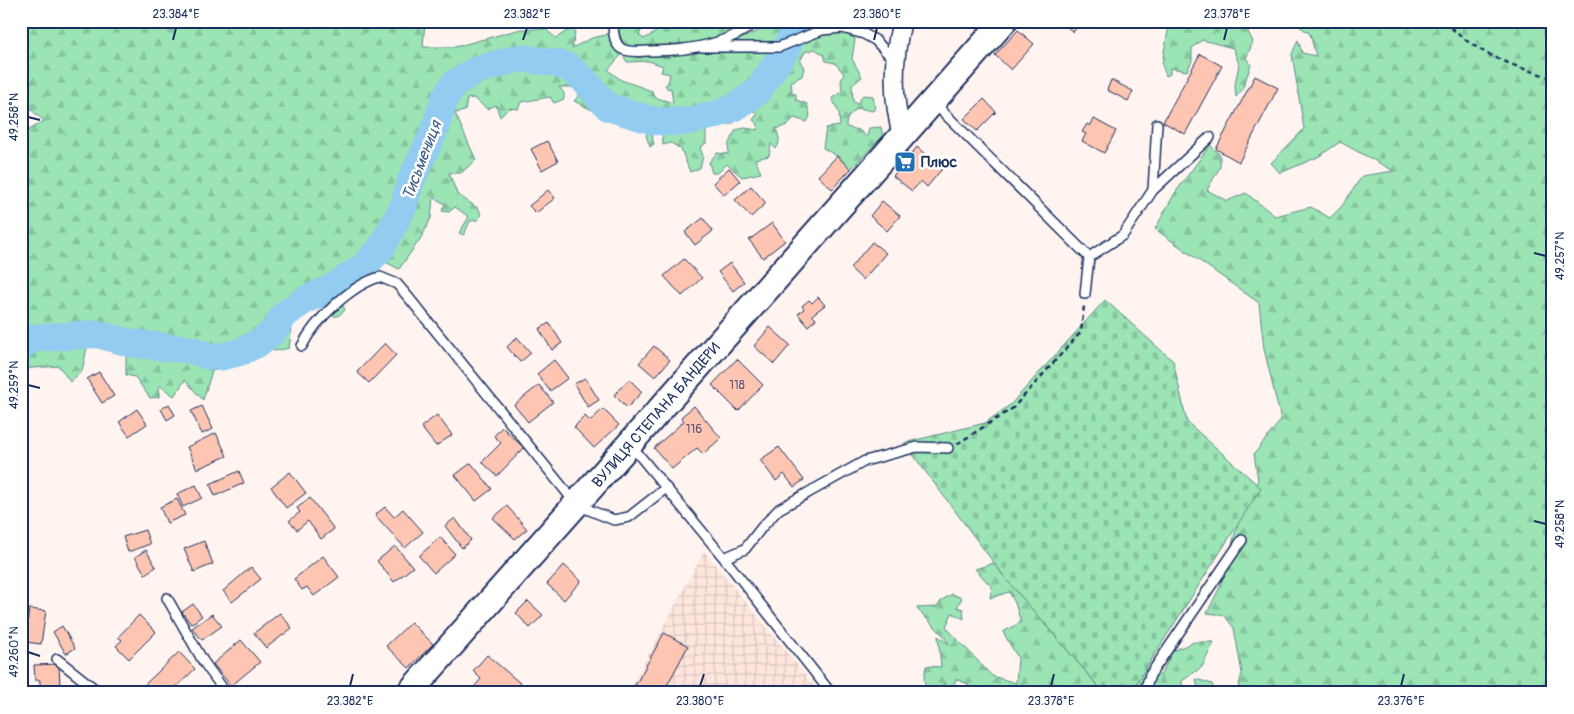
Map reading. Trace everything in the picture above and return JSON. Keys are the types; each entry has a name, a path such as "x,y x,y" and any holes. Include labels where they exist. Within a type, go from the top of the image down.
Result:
{"main road":[{"name":"ВУЛИЦЯ СТЕПАНА БАНДЕРИ","path":"409,693 1004,21"}],"street":[{"path":"902,21 894,60 894,75 902,136"}],"lane":[{"path":"612,21 614,36 622,49 630,51 668,51 702,47 779,46 822,30 842,28 864,34 875,40 894,60"},
{"path":"702,47 735,34 758,21"},
{"path":"934,102 1089,257"},
{"path":"1154,190 1157,124"},
{"path":"1089,257 1123,235 1154,190 1210,137"},
{"path":"1085,294 1089,257"},
{"path":"302,346 310,331 320,320 361,285 380,277 389,280 397,284 409,298 577,505 614,520 629,517 666,488"},
{"path":"630,444 724,558 831,693"},
{"path":"724,558 745,549 762,527 779,510 865,461 917,447 948,448"},
{"path":"1144,693 1150,675 1242,540"},
{"path":"167,598 203,661 226,693"},
{"path":"57,659 100,693"}],"path":[{"path":"1445,21 1457,34 1475,47 1516,67 1553,78"},
{"path":"948,448 971,436 1013,408 1075,339 1081,332 1085,294"}],"shaded area":[{"path":"704,551 820,693 628,693"}],"green space":[{"path":"21,21 425,21 423,47 455,47 521,29 545,29 556,38 572,28 575,32 572,48 592,38 606,35 616,21 646,21 639,35 644,39 675,21 731,21 740,39 763,29 768,21 836,21 845,33 855,39 852,59 862,77 852,85 853,101 857,104 863,95 873,96 875,109 872,111 859,108 848,118 846,127 859,130 867,137 869,128 881,127 883,136 851,169 837,156 823,148 826,128 840,126 839,113 832,98 842,92 841,81 844,74 835,63 826,61 824,55 815,49 805,52 800,61 804,68 802,76 791,82 792,91 788,93 796,94 796,100 807,104 810,116 807,122 794,118 787,125 776,129 779,144 776,149 771,144 769,156 755,159 761,173 742,177 727,164 718,173 712,173 709,162 717,153 728,154 729,143 736,130 745,128 757,130 758,124 753,120 758,113 744,108 738,119 731,124 709,124 706,130 706,143 700,148 703,156 700,168 690,172 681,149 671,143 663,145 662,122 654,132 654,144 650,147 646,135 654,116 640,121 625,107 608,118 574,101 582,92 574,87 559,87 564,93 564,99 554,103 550,97 521,102 518,109 509,108 500,117 496,105 487,109 474,98 467,99 465,111 455,113 476,160 461,173 449,173 457,194 479,209 481,215 478,220 470,221 464,235 459,233 469,217 455,207 449,212 442,211 445,204 433,197 431,218 421,238 399,269 364,251 351,264 340,284 339,292 345,310 338,316 334,316 318,305 296,299 289,348 275,351 251,338 249,363 212,371 203,400 185,380 174,396 159,385 159,397 150,398 135,377 126,375 126,352 88,343 82,371 70,382 59,366 21,369 21,135 44,121 21,101","holes":["622,54 627,62 649,61 663,66 661,72 670,74 668,83 665,85 668,89 671,88 673,103 654,97 652,91 621,80 608,70","732,100 735,110 715,115 701,113"]},
{"path":"1170,21 1243,21 1253,42 1246,58 1251,65 1242,90 1236,97 1235,85 1239,64 1233,48 1202,40 1192,48 1192,61 1187,71 1170,68 1170,74 1166,76 1162,65"},
{"path":"1297,21 1553,21 1553,693 1237,693 1242,673 1234,628 1224,615 1207,613 1220,587 1238,523 1258,480 1254,454 1281,420 1264,349 1259,303 1155,229 1175,193 1210,145 1220,155 1220,167 1207,190 1227,201 1246,193 1275,216 1311,207 1330,218 1342,206 1362,176 1394,171 1340,142 1318,157 1280,173 1271,163 1304,129 1292,54 1298,40 1302,53 1316,56 1310,34 1299,26"},
{"path":"1105,300 1173,361 1187,422 1261,488 1130,693 1104,693 1006,579 904,443 985,423 1011,404"},
{"path":"994,563 1104,693 968,693 968,684 956,679 951,692 944,683 940,693 926,693 924,678 926,666 941,667 938,636 949,644 944,636 916,608 937,607 942,600 952,594 962,598 957,607 963,609 964,619 952,613 946,627 992,676 1016,683 1018,658 1003,632 1021,622 1015,603 1009,592 990,598 992,587 975,569"},
{"path":"1194,642 1214,642 1202,667 1182,681 1183,693 1130,693 1145,669 1160,676 1173,651"},
{"path":"1196,679 1212,684 1215,692 1224,689 1237,693 1199,693"}],"building":[{"path":"1060,21 1083,21 1073,32"},
{"path":"1018,30 1034,44 1011,70 995,55"},
{"path":"1200,54 1222,66 1185,134 1163,122"},
{"path":"1255,76 1278,88 1239,162 1216,149"},
{"path":"1111,80 1133,91 1128,101 1107,90"},
{"path":"984,99 996,112 977,131 964,119"},
{"path":"1094,119 1116,131 1104,153 1082,141 1086,134 1082,132 1087,124 1090,126"},
{"path":"547,141 558,161 542,170 531,149"},
{"path":"917,147 942,169 927,187 921,181 912,191 893,176"},
{"path":"837,156 851,169 832,189 818,176"},
{"path":"729,168 740,181 724,195 713,183"},
{"path":"751,186 766,203 751,217 735,200"},
{"path":"548,190 555,198 536,213 529,206"},
{"path":"882,201 900,216 887,231 870,216"},
{"path":"703,218 713,231 695,245 685,232"},
{"path":"772,223 785,241 763,258 749,240"},
{"path":"872,242 886,253 863,280 850,268"},
{"path":"684,259 702,278 682,296 664,276"},
{"path":"730,263 744,282 733,291 718,272"},
{"path":"818,297 825,305 812,315 816,319 808,326 798,314 804,309 802,306 809,300 812,303"},
{"path":"549,323 562,343 552,350 539,329"},
{"path":"770,327 790,345 774,364 754,346"},
{"path":"517,337 531,353 520,362 507,347"},
{"path":"385,343 396,355 369,383 357,372"},
{"path":"654,346 670,360 655,377 639,363"},
{"path":"737,359 763,385 738,411 712,385"},
{"path":"554,360 568,378 550,391 537,374"},
{"path":"99,372 114,396 102,403 87,379"},
{"path":"585,378 599,400 588,407 574,384"},
{"path":"629,379 642,392 627,408 614,395"},
{"path":"539,385 553,402 528,422 514,405"},
{"path":"169,404 175,415 167,420 161,409"},
{"path":"202,406 213,429 202,434 191,411"},
{"path":"694,406 721,438 703,454 697,448 672,469 654,448 684,421 681,417"},
{"path":"137,409 147,424 129,436 119,422"},
{"path":"603,409 619,425 594,448 574,427 585,416 590,421"},
{"path":"437,415 452,435 436,446 421,427"},
{"path":"502,427 524,448 497,476 482,462 501,443 494,436"},
{"path":"216,433 227,456 197,469 187,447"},
{"path":"779,447 804,480 794,487 784,474 776,481 760,460"},
{"path":"471,463 492,489 476,501 455,475"},
{"path":"239,471 244,483 215,496 210,484"},
{"path":"290,472 306,493 286,508 271,487"},
{"path":"196,485 202,498 183,507 177,494"},
{"path":"310,498 334,529 321,539 308,521 297,530 289,521 300,512 297,508"},
{"path":"177,499 185,515 167,523 160,507"},
{"path":"507,506 527,529 515,539 493,518"},
{"path":"385,507 394,517 403,509 423,532 405,548 375,515"},
{"path":"455,518 471,540 462,548 445,526"},
{"path":"145,530 150,544 128,552 123,537"},
{"path":"440,537 455,554 434,573 419,556"},
{"path":"204,541 213,564 194,572 184,549"},
{"path":"395,546 413,567 394,582 377,561"},
{"path":"146,550 156,567 145,574 135,557"},
{"path":"323,556 339,577 314,596 307,587 302,590 294,579"},
{"path":"564,565 581,581 564,600 547,584"},
{"path":"251,567 261,579 232,602 223,591"},
{"path":"528,601 543,615 530,628 516,613"},
{"path":"193,604 202,616 191,624 182,612"},
{"path":"29,609 46,611 41,644 25,642"},
{"path":"280,613 292,628 266,648 254,633"},
{"path":"212,614 222,626 202,640 192,628"},
{"path":"139,615 156,632 129,659 116,646 122,640 118,637"},
{"path":"411,622 433,644 409,668 386,646"},
{"path":"62,626 75,648 66,654 53,632"},
{"path":"664,633 688,646 663,693 631,693"},
{"path":"241,640 260,662 231,686 213,664"},
{"path":"179,652 195,669 170,693 140,693 138,691"},
{"path":"487,655 521,684 513,693 469,693 481,679 473,671"},
{"path":"59,664 60,688 40,689 40,680 35,680 34,665"}],"waterway":[{"name":"Тисьмениця","path":"21,346 34,338 97,334 130,343 192,350 208,356 220,357 240,352 257,344 274,331 285,314 305,300 332,288 363,267 382,247 403,207 411,181 433,134 445,98 455,83 477,70 519,58 555,63 568,67 583,79 608,107 654,121 683,122 715,115 733,108 757,92 785,51 799,21"}],"place":[{"name":"Плюс","path":"905,162"}]}
